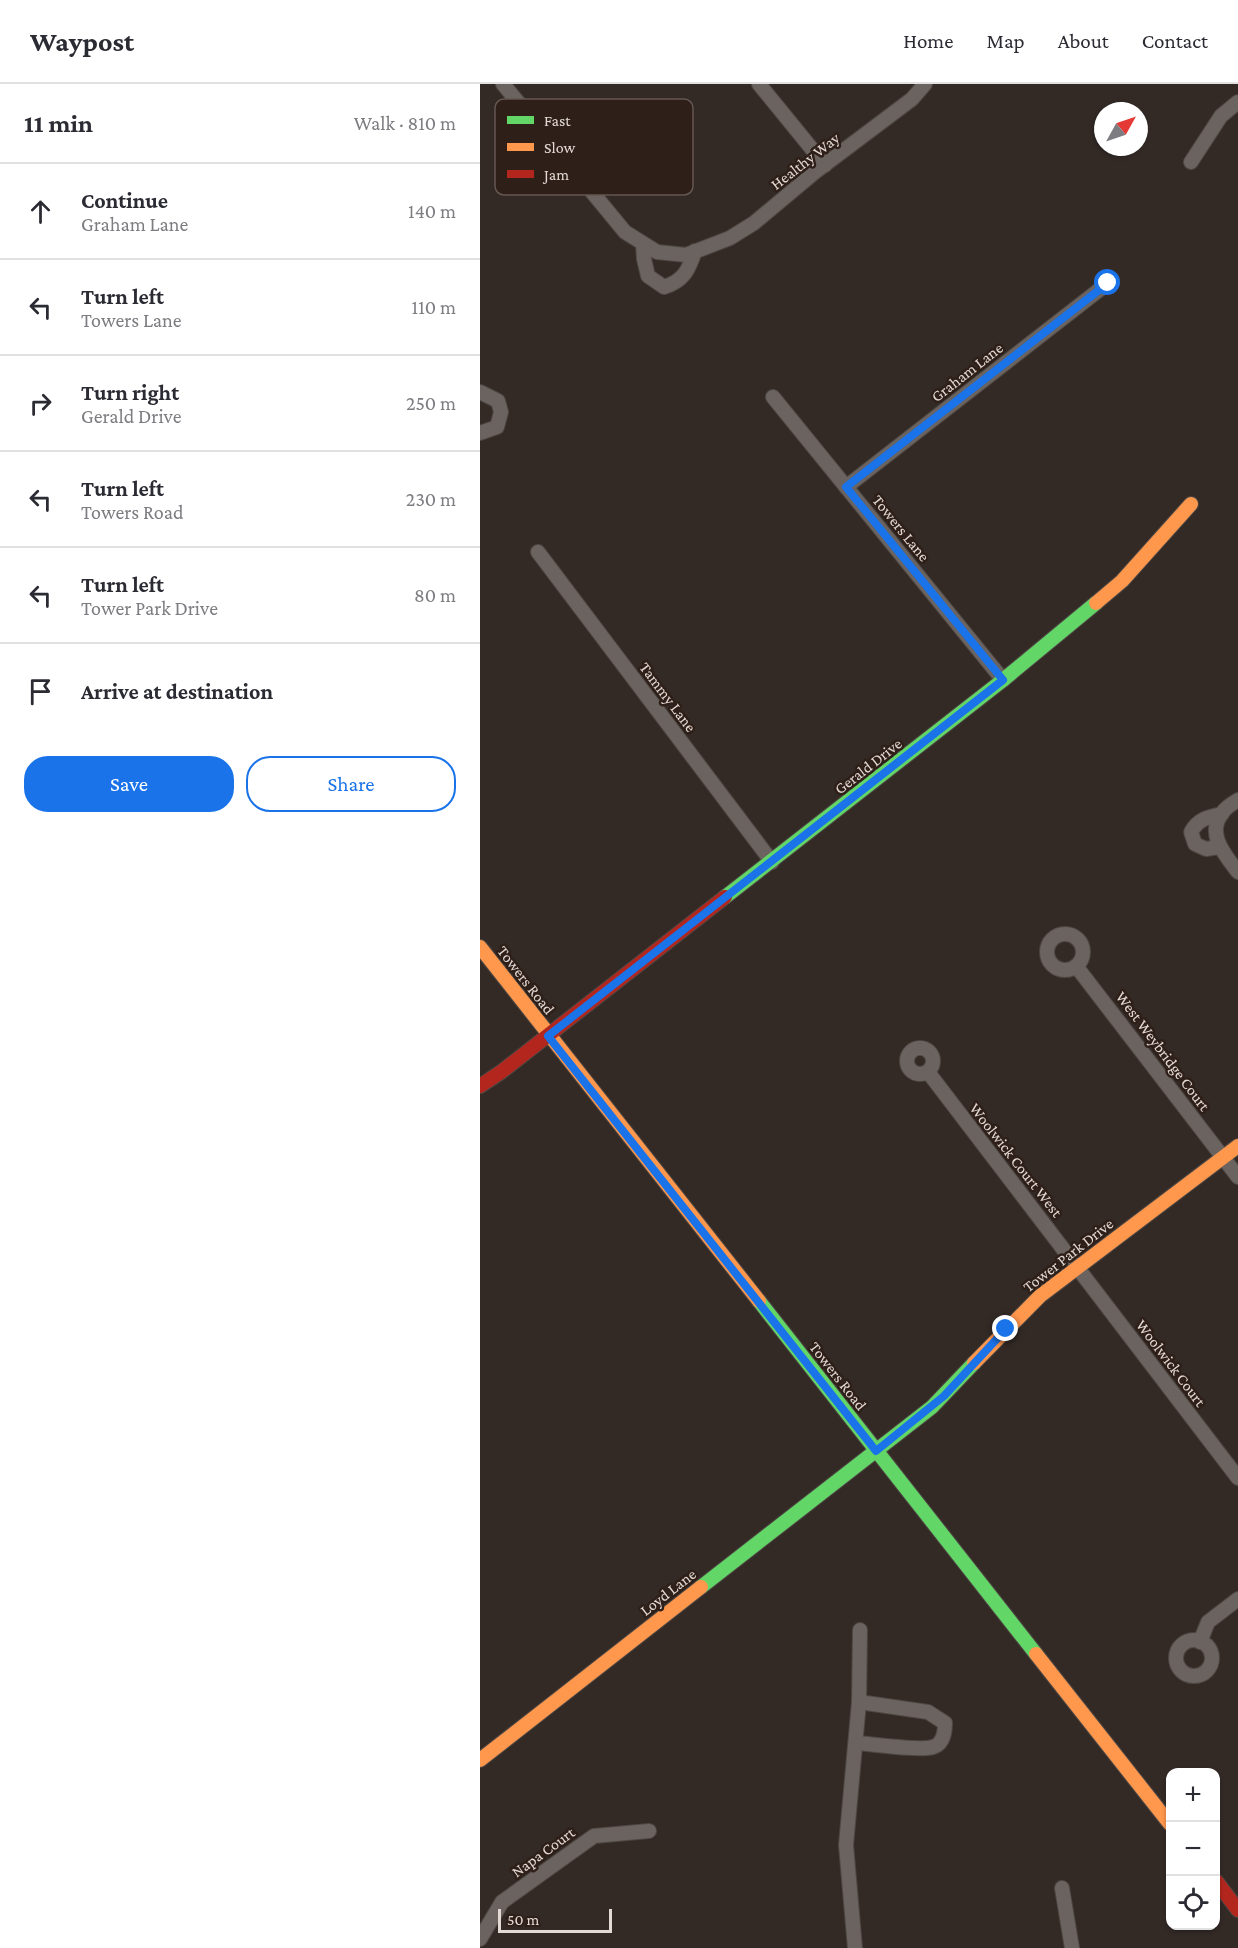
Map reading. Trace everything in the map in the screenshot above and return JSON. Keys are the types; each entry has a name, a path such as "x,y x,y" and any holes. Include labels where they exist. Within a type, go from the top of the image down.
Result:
{"street":[{"name":"Healthy Way","path":"503,84 515,99"},
{"path":"759,84 825,165"},
{"name":"Healthy Way","path":"594,195 624,232 657,252 686,255 729,238 754,223 912,99 926,84"},
{"path":"1191,162 1221,116 1238,102"},
{"path":"643,243 648,276 664,287 677,283 687,272 695,251"},
{"name":"Graham Lane","path":"846,487 1108,283"},
{"path":"480,392 498,401 501,412 497,427 480,433"},
{"name":"Towers Lane","path":"773,397 1003,680"},
{"name":"Gerald Drive","path":"480,1086 548,1036 1003,680 1122,581 1191,504"},
{"name":"Tammy Lane","path":"538,552 772,862"},
{"path":"1238,800 1222,814 1217,822 1216,834 1219,847 1238,872"},
{"path":"1219,847 1206,849 1195,844 1191,832 1195,824 1204,818 1222,814"},
{"name":"Towers Road","path":"480,948 1168,1822"},
{"name":"West Weybridge Court","path":"1076,966 1238,1177"},
{"name":"Woolwick Court West","path":"928,1072 1078,1268"},
{"name":"Tower Park Drive","path":"876,1451 932,1407 1040,1296 1238,1146"},
{"name":"Woolwick Court","path":"1078,1268 1238,1478"},
{"name":"Loyd Lane","path":"480,1760 876,1451"},
{"path":"1200,1642 1208,1623 1238,1599"},
{"path":"855,1948 846,1845 859,1702 860,1630"},
{"path":"856,1743 933,1747 945,1734 945,1723 928,1712 859,1702"},
{"name":"Napa Court","path":"480,1939 502,1902 594,1836 649,1831"},
{"path":"1220,1887 1238,1910"},
{"path":"1062,1888 1072,1948"}],"traffic: fast":[{"path":"725,897 1003,680 1096,603"},
{"path":"759,1301 1036,1654"},
{"path":"701,1587 932,1407 974,1363"}],"traffic: slow":[{"path":"1096,603 1122,581 1191,504"},
{"path":"480,947 759,1301"},
{"path":"974,1363 1040,1296 1238,1146"},
{"path":"480,1760 701,1587"},
{"path":"1036,1654 1168,1822"}],"traffic: jam":[{"path":"480,1086 725,897"},
{"path":"1220,1886 1238,1910"}],"route":[{"path":"1006,1329 944,1396 876,1451 548,1036 1003,680 846,487 1108,283"}]}
